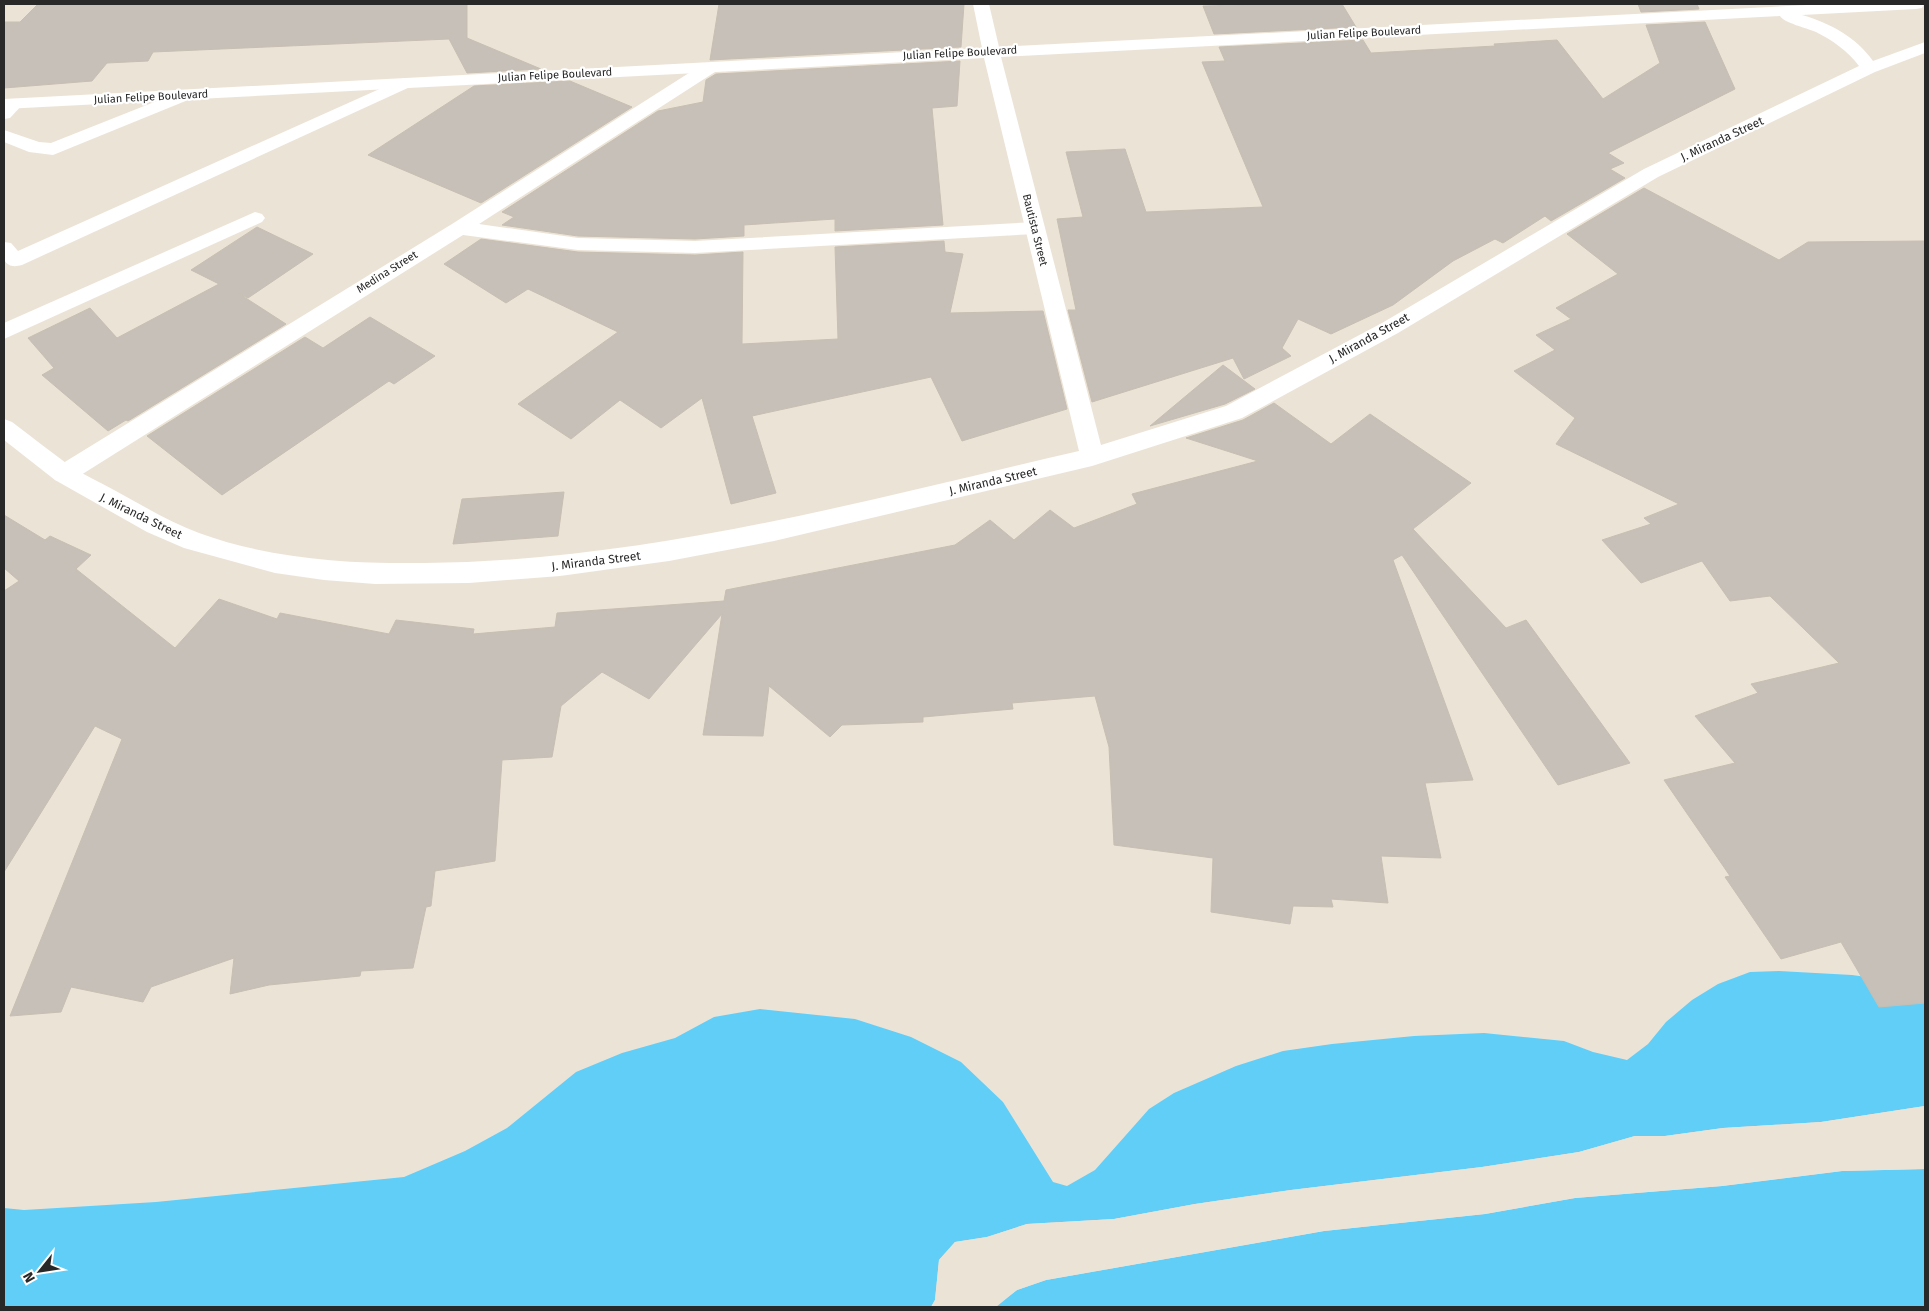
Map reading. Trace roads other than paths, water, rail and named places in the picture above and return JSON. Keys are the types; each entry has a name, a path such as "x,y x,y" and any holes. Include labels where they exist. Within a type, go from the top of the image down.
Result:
{"main road":[{"name":"Bautista Street","path":"981,4 1034,228 1092,457"},
{"name":"Julian Felipe Boulevard","path":"7,107 991,51 1916,4"},
{"path":"1776,12 1810,23 1839,38 1862,57 1869,68"},
{"name":"J. Miranda Street","path":"6,433 64,474 156,525 193,541 275,562 324,570 375,574 469,572 560,566 679,549 783,529 1092,457 1234,412 1390,328 1651,173 1869,68 1925,47"},
{"name":"Medina Street","path":"64,474 459,228 709,68"},
{"path":"4,248 15,260 404,83"},
{"path":"4,136 36,148 53,149 182,96"},
{"path":"4,332 255,218"},
{"path":"459,228 578,244 695,247 1034,228"}],"water":[{"path":"1779,971 1852,975 1925,985 1925,1106 1821,1122 1723,1128 1665,1136 1635,1136 1579,1152 1482,1167 1291,1190 1195,1204 1114,1219 1027,1224 987,1237 955,1242 939,1260 935,1300 931,1307 4,1307 4,1208 24,1210 156,1202 404,1177 465,1151 507,1128 576,1072 622,1053 675,1038 714,1017 760,1009 855,1019 911,1037 961,1062 1003,1102 1053,1182 1067,1186 1095,1170 1149,1109 1174,1093 1236,1066 1283,1051 1414,1036 1484,1033 1564,1041 1593,1052 1627,1060 1648,1044 1666,1022 1692,1000 1718,984 1750,972"},
{"path":"1925,1169 1925,1307 996,1307 1017,1290 1046,1280 1324,1231 1485,1214 1575,1198 1722,1186 1842,1171"}]}
